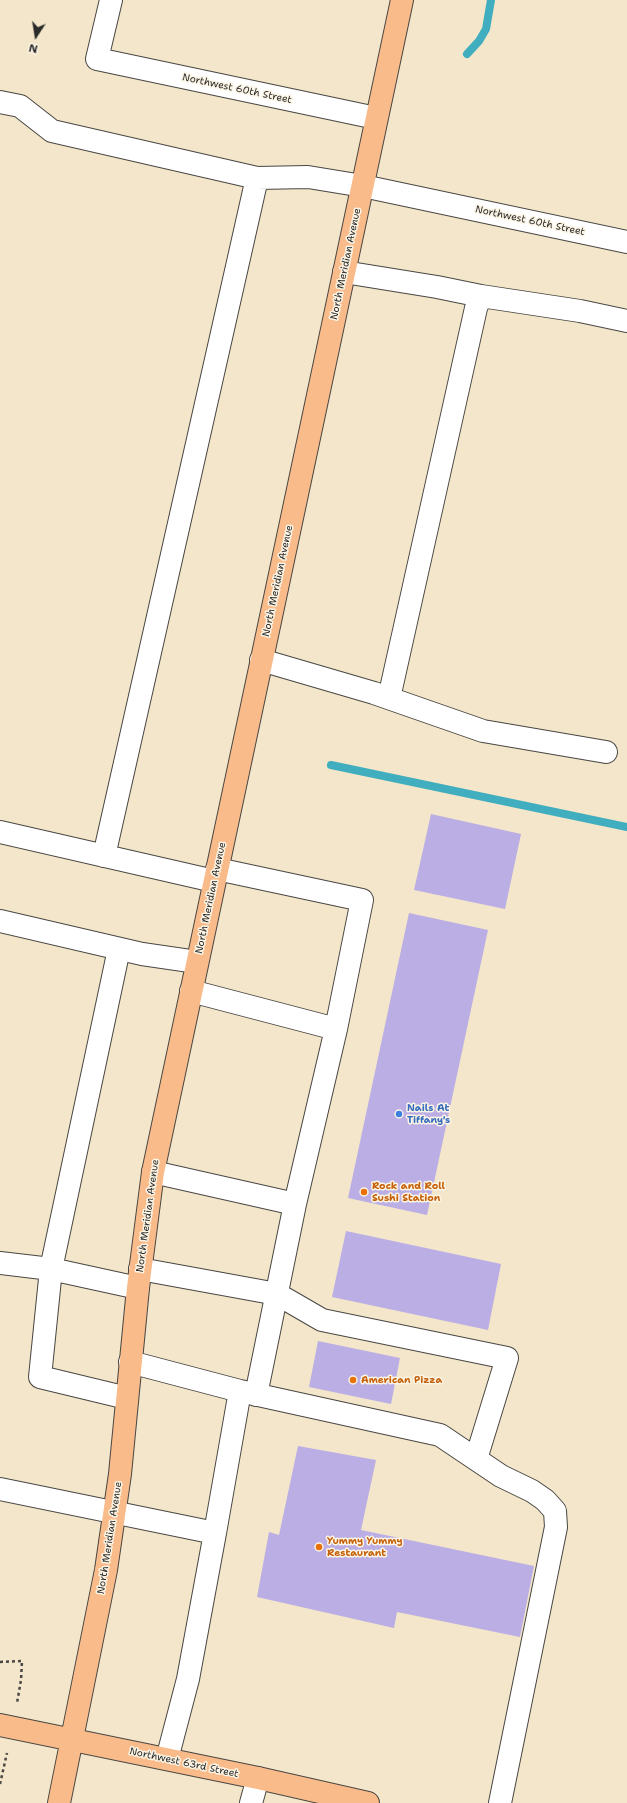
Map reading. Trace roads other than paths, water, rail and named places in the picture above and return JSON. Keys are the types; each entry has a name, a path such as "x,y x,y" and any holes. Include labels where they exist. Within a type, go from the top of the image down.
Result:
{"main road":[{"name":"North Meridian Avenue","path":"59,1803 106,1570 127,1398 139,1279 153,1172 402,0"},
{"name":"Northwest 63rd Street","path":"0,1725 258,1778 368,1803"}],"street":[{"name":"Northwest 60th Street","path":"111,0 97,59 376,118"},
{"name":"Northwest 60th Street","path":"0,102 20,106 52,131 257,178 308,177 363,186 627,242"},
{"path":"104,856 257,178"},
{"path":"344,272 437,287 481,296 580,311 627,321"},
{"path":"389,698 474,316 481,296"},
{"path":"261,660 389,698 483,731 606,752"},
{"path":"0,832 104,856 362,900 336,1029 295,1204 277,1294 248,1393 215,1532 188,1679 167,1759"},
{"path":"0,921 142,954 197,962"},
{"path":"119,949 51,1269 40,1378 127,1398"},
{"path":"191,991 336,1029"},
{"path":"153,1172 295,1204"},
{"path":"0,1263 277,1294 322,1320 507,1358 476,1458"},
{"path":"130,1362 248,1393 440,1435 501,1476 532,1491 545,1500 555,1511 556,1527 500,1803"},
{"path":"0,1489 215,1532"},
{"path":"251,1803 258,1778"}],"waterway":[{"path":"467,54 479,41 486,29 491,0"},
{"path":"331,765 627,827"}],"place":[{"name":"Nails At Tiffany's","path":"399,1114"},
{"name":"Rock and Roll Sushi Station","path":"364,1192"},
{"name":"American Pizza","path":"353,1380"},
{"name":"Yummy Yummy Restaurant","path":"319,1547"}]}
